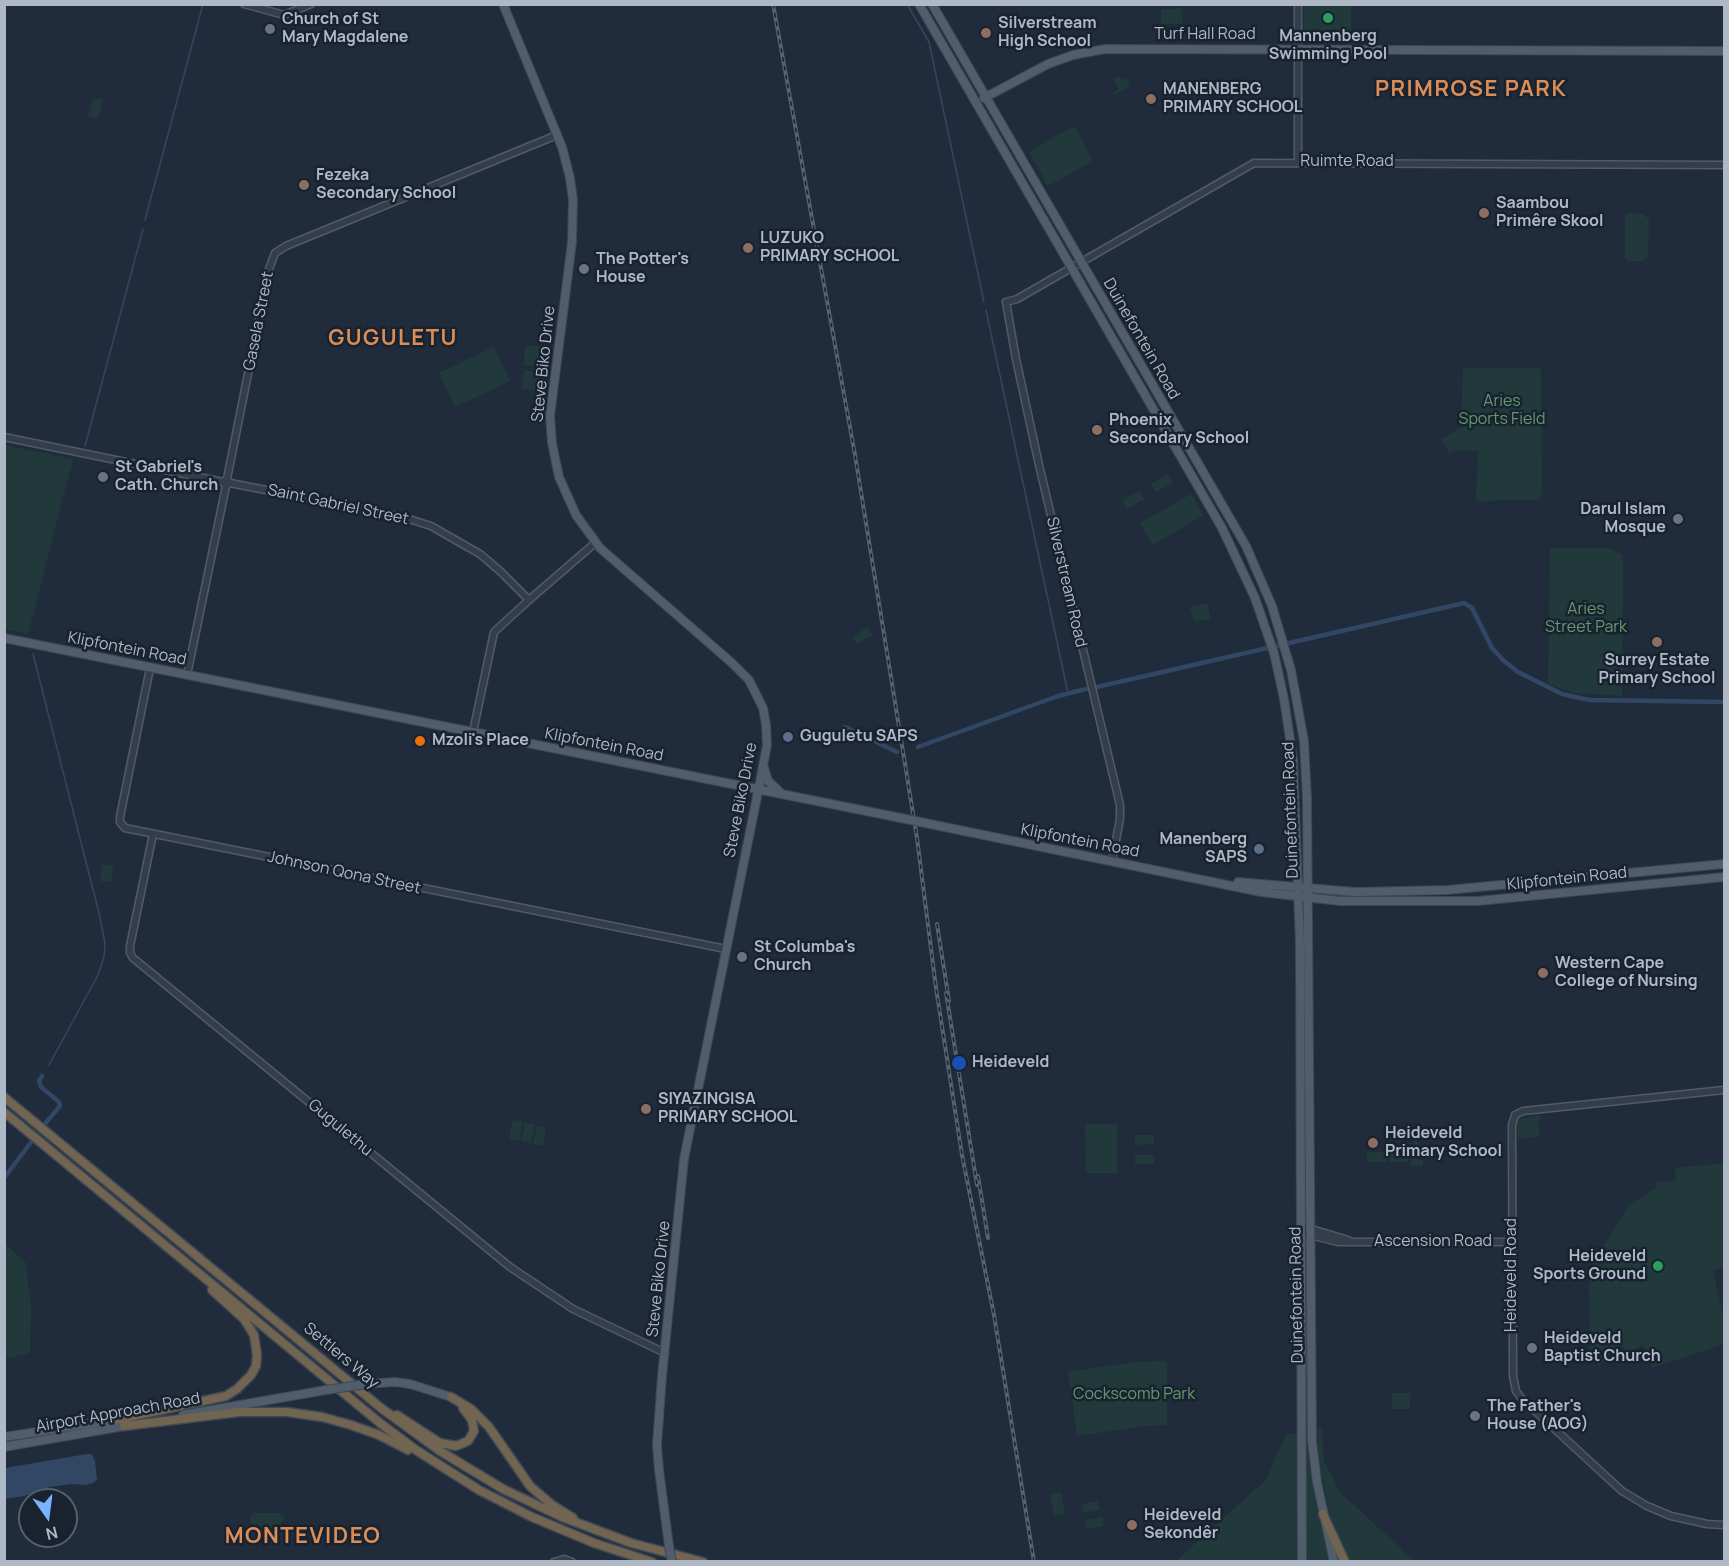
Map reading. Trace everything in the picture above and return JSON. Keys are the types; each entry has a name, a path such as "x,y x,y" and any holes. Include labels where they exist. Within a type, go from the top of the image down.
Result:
{"highway":[{"name":"Settlers Way","path":"4,1097 434,1447 503,1489 576,1523 617,1538 703,1562"},
{"name":"Settlers Way","path":"4,1112 380,1423 453,1474 498,1501 545,1523 652,1562"},
{"path":"94,1187 244,1319 257,1345 256,1366 251,1375 245,1383 229,1394 115,1420"},
{"path":"364,1388 436,1441 456,1446 470,1439 474,1426 468,1414 451,1397"},
{"path":"451,1397 480,1418 530,1486 552,1505 577,1520 660,1551"},
{"path":"124,1426 245,1412 299,1413 340,1422 374,1433 453,1474"},
{"path":"1323,1514 1345,1562"}],"main road":[{"name":"Steve Biko Drive","path":"503,4 568,166 574,206 572,242 551,399 550,429 556,465 567,497 583,526 596,543 641,586 749,680 759,698 765,717 767,735 759,789 687,1144 663,1352 657,1445 672,1562"},
{"name":"Duinefontein Road","path":"919,4 1235,551 1258,605 1274,653 1293,759 1312,1441 1315,1470 1334,1562"},
{"name":"Duinefontein Road","path":"932,4 1246,546 1266,590 1286,650 1298,704 1305,758 1307,800 1306,1231 1302,1562"},
{"name":"Turf Hall Road","path":"976,103 1048,64 1094,51 1115,49 1589,50 1650,47 1725,50"},
{"name":"Klipfontein Road","path":"4,638 782,793 1261,892 1366,902 1478,901 1725,877"},
{"path":"763,764 767,779 782,793"},
{"name":"Klipfontein Road","path":"1197,878 1298,888 1373,892 1447,890 1725,864"},
{"name":"Airport Approach Road","path":"4,1447 326,1390 364,1388 395,1382 410,1384 451,1397"},
{"name":"Airport Approach Road","path":"4,1437 199,1407 237,1405"}],"street":[{"path":"244,4 284,15 311,4"},
{"path":"1298,4 1298,162"},
{"name":"Gasela Street","path":"187,675 269,269 275,253 286,246 557,135"},
{"name":"Ruimte Road","path":"1006,302 1017,299 1248,165 1261,162 1725,165"},
{"name":"Silverstream Road","path":"1006,302 1039,465 1120,805 1120,819 1112,861"},
{"name":"Saint Gabriel Street","path":"4,437 374,511 424,524 454,538 480,554 529,600"},
{"path":"473,732 494,632 596,543"},
{"name":"Johnson Qona Street","path":"150,668 120,821 125,828 726,949"},
{"name":"Gugulethu","path":"153,834 130,946 130,953 134,958 510,1267 573,1309 663,1352"},
{"name":"Heideveld Road","path":"1725,1090 1518,1112 1513,1118 1512,1125 1513,1376 1514,1387 1518,1395 1622,1491 1647,1506 1671,1516 1707,1524 1725,1525"},
{"name":"Ascension Road","path":"1306,1231 1336,1242 1512,1242"},
{"path":"554,1562 564,1559 572,1562"}],"green space":[{"name":"Mannenberg Swimming Pool","path":"1304,5 1351,5 1351,35 1308,35 1304,31"},
{"path":"1181,8 1183,24 1161,24 1161,10"},
{"path":"1119,76 1122,80 1126,78 1130,86 1114,95 1113,93 1119,89 1114,79"},
{"path":"93,98 103,100 98,119 88,116"},
{"path":"1074,126 1092,158 1091,162 1048,186 1029,152"},
{"path":"1629,213 1644,214 1649,220 1648,256 1643,261 1625,259 1625,216"},
{"path":"526,345 549,348 547,367 523,365"},
{"path":"494,347 510,381 455,407 439,373"},
{"name":"Aries Sports Field","path":"1463,368 1539,368 1541,370 1542,490 1539,500 1476,501 1478,451 1455,450 1450,453 1441,440 1461,427"},
{"path":"524,370 545,373 542,392 521,389"},
{"path":"4,445 73,459 28,634 5,629"},
{"path":"1168,474 1173,483 1156,492 1151,484"},
{"path":"1139,491 1144,499 1127,509 1122,501"},
{"path":"1191,494 1204,515 1153,545 1140,523"},
{"name":"Aries Street Park","path":"1550,548 1610,548 1623,555 1622,696 1574,693 1548,684"},
{"path":"1207,603 1211,619 1194,621 1190,607"},
{"path":"868,627 872,635 857,644 853,636"},
{"path":"102,864 114,866 111,882 100,881"},
{"path":"1539,1115 1541,1118 1538,1124 1540,1133 1536,1137 1518,1138 1519,1119"},
{"path":"513,1120 523,1122 519,1141 509,1139"},
{"path":"525,1123 535,1125 531,1143 521,1141"},
{"path":"1085,1124 1117,1124 1117,1173 1086,1173"},
{"path":"537,1126 546,1127 543,1146 533,1144"},
{"path":"1135,1135 1154,1135 1154,1144 1135,1145"},
{"path":"1414,1137 1417,1137 1417,1159 1423,1160 1423,1166 1410,1166 1410,1146 1414,1146"},
{"path":"1367,1152 1387,1152 1387,1162 1367,1162"},
{"path":"1389,1153 1408,1153 1408,1162 1389,1162"},
{"path":"1135,1155 1154,1155 1154,1164 1135,1164"},
{"name":"Heideveld Sports Ground","path":"1724,1163 1724,1267 1713,1270 1724,1320 1724,1344 1652,1368 1642,1344 1632,1355 1619,1345 1599,1366 1590,1354 1589,1275 1592,1265 1629,1205 1657,1187 1655,1182 1676,1181 1675,1168"},
{"path":"5,1244 26,1263 31,1306 30,1353 5,1359"},
{"name":"Cockscomb Park","path":"1165,1361 1167,1365 1167,1425 1077,1436 1068,1372 1134,1362"},
{"path":"1392,1393 1410,1393 1410,1409 1392,1409"},
{"path":"1317,1429 1322,1429 1324,1461 1340,1492 1414,1561 1348,1561 1330,1515 1320,1467"},
{"path":"1286,1434 1297,1434 1297,1561 1176,1561 1266,1480"},
{"path":"1305,1434 1309,1434 1313,1481 1332,1561 1306,1561"},
{"path":"1061,1493 1065,1514 1054,1516 1050,1494"},
{"path":"1098,1501 1100,1510 1083,1513 1082,1504"},
{"path":"253,1513 281,1513 285,1518 269,1537 259,1538 249,1518"},
{"path":"1102,1517 1104,1526 1087,1529 1085,1520"}],"water":[{"path":"92,1454 97,1480 86,1485 18,1488 18,1497 5,1499 5,1468"}],"waterway":[{"path":"145,220 203,4"},
{"path":"907,4 929,42 984,302"},
{"path":"85,446 143,229"},
{"path":"986,310 1068,693"},
{"path":"1097,687 1464,603 1472,608 1492,648 1504,661 1518,672 1562,694 1589,700 1724,702"},
{"path":"33,654 105,943 104,957 98,975 49,1065"},
{"path":"918,747 1058,696 1086,689"},
{"path":"845,727 897,752"},
{"path":"42,1076 39,1081 41,1087 59,1102 60,1106 44,1125"},
{"path":"4,1178 32,1141"}],"railway":[{"path":"773,4 855,455 917,838 936,988 962,1155 994,1315 1034,1562"},
{"path":"937,924 949,1001"},
{"path":"946,993 977,1185"},
{"path":"978,1176 988,1238"}],"place":[{"name":"Mannenberg Swimming Pool","path":"1328,18"},
{"name":"Church of St Mary Magdalene","path":"270,29"},
{"name":"Silverstream High School","path":"986,33"},
{"name":"MANENBERG PRIMARY SCHOOL","path":"1151,99"},
{"name":"Fezeka Secondary School","path":"304,185"},
{"name":"Saambou Primêre Skool","path":"1484,213"},
{"name":"LUZUKO PRIMARY SCHOOL","path":"748,248"},
{"name":"The Potter's House","path":"584,269"},
{"name":"Phoenix Secondary School","path":"1097,430"},
{"name":"St Gabriel's Cath. Church","path":"103,477"},
{"name":"Darul Islam Mosque","path":"1678,519"},
{"name":"Surrey Estate Primary School","path":"1657,642"},
{"name":"Guguletu SAPS","path":"788,737"},
{"name":"Mzoli's Place","path":"420,741"},
{"name":"Manenberg SAPS","path":"1259,849"},
{"name":"St Columba's Church","path":"742,957"},
{"name":"Western Cape College of Nursing","path":"1543,973"},
{"name":"Heideveld","path":"959,1063"},
{"name":"SIYAZINGISA PRIMARY SCHOOL","path":"646,1109"},
{"name":"Heideveld Primary School","path":"1373,1143"},
{"name":"Heideveld Sports Ground","path":"1658,1266"},
{"name":"Heideveld Baptist Church","path":"1532,1348"},
{"name":"The Father's House (AOG)","path":"1475,1416"},
{"name":"Heideveld Sekondêr","path":"1132,1525"}],"district":[{"name":"PRIMROSE PARK","path":"1471,90"},
{"name":"GUGULETU","path":"393,339"},
{"name":"MONTEVIDEO","path":"303,1537"}]}
